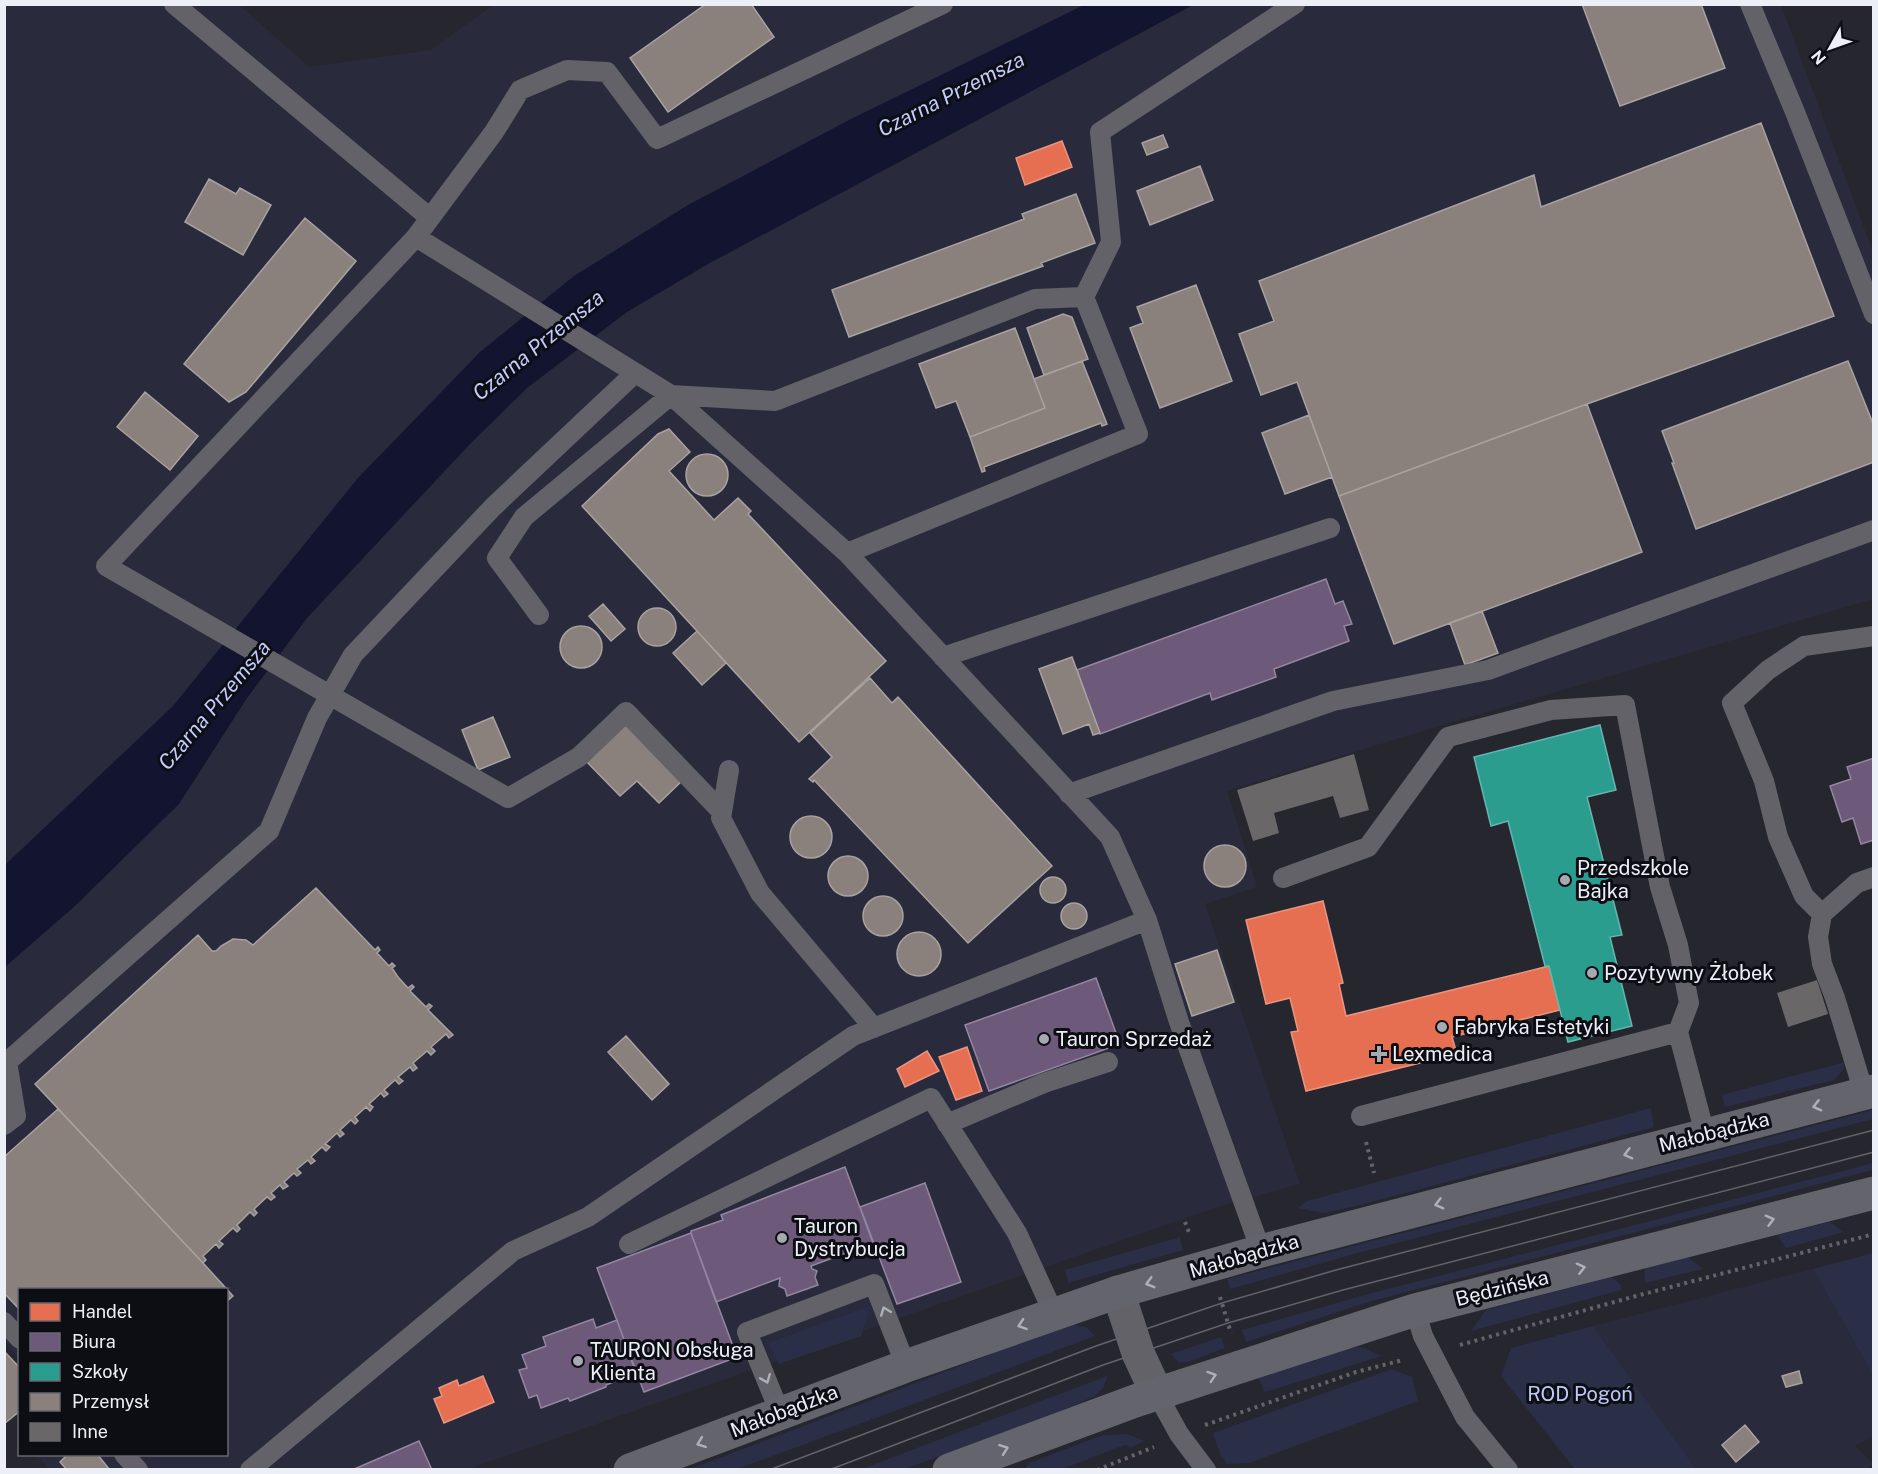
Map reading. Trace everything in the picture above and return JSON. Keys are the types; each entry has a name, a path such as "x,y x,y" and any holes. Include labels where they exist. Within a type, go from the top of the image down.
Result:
{"street":[{"name":"Małobądzka","path":"630,1470 906,1366 1118,1292 1260,1251 1869,1092"},
{"name":"Będzińska","path":"1146,1398 1415,1310 1874,1193"},
{"path":"949,1470 1146,1398 1138,1353 1118,1292"}],"lane":[{"path":"174,4 430,218"},
{"path":"722,812 626,712 579,757 508,798 106,566 416,237 494,132 520,90 567,70 607,72 657,139 942,4"},
{"path":"847,553 1138,434 1084,297 1111,242 1100,132 1295,4"},
{"path":"1750,4 1874,314"},
{"path":"416,237 671,395 847,553 1110,837 1147,920 1179,1022 1260,1251"},
{"path":"539,615 497,558 524,517 671,395 775,401 1035,299 1084,297"},
{"path":"4,1125 16,1116 7,1062 269,831 317,718 353,655 493,507 634,374"},
{"path":"943,657 1330,528"},
{"path":"1069,794 1333,701 1488,670 1874,530"},
{"path":"1822,914 1804,896 1778,837 1764,781 1732,703 1768,670 1804,646 1874,636"},
{"path":"1283,878 1368,847 1448,738 1551,710 1625,705 1660,887 1678,945 1689,1003 1678,1032 1705,1134"},
{"path":"729,770 721,818 760,893 874,1028"},
{"path":"1869,1092 1822,964 1818,937 1822,914 1857,884 1874,877"},
{"path":"250,1470 513,1251 588,1217 853,1036 1147,920"},
{"path":"1361,1116 1678,1032"},
{"path":"947,1124 1044,1083 1108,1062"},
{"path":"629,1244 931,1098 1017,1233 1054,1314"},
{"path":"780,1413 747,1332 874,1284 906,1366"},
{"path":"1415,1310 1423,1336 1465,1417 1508,1470"},
{"path":"4,1322 18,1337"},
{"path":"1146,1398 1179,1434 1206,1470"},
{"path":"125,1456 138,1470"}],"path":[{"path":"1212,1423 1356,1372 1874,1234"},
{"path":"1219,1292 1232,1334"}],"shaded area":[{"path":"495,4 1781,5 1873,252 1873,599 1439,726 1227,791 1257,887 1205,904 1300,1184 1217,1207 468,1469 50,1469 37,1456 228,1456 228,1288 18,1288 18,1358 5,1343 5,5 239,5 309,67 431,50"},
{"path":"1813,1269 1873,1375 1873,1436 1855,1446 1873,1464 1867,1470 1696,1469 1593,1326"}],"green space":[{"path":"1845,1062 1843,1070 1834,1080 1725,1107 1722,1095"},
{"path":"1651,1108 1654,1127 1647,1129 1356,1206 1323,1213 1298,1208 1307,1201"},
{"path":"1873,1110 1873,1119 1358,1253 1230,1289 1227,1279"},
{"path":"1873,1163 1873,1170 1368,1302 1246,1342 1242,1330 1361,1296"},
{"path":"1830,1222 1844,1232 1786,1248 1777,1235"},
{"path":"1180,1237 1183,1250 1068,1283 1065,1270"},
{"path":"1874,1253 1873,1375 1813,1269"},
{"path":"1688,1257 1703,1269 1645,1283 1645,1268"},
{"path":"1611,1277 1621,1285 1621,1290 1471,1331 1486,1310"},
{"path":"870,1306 861,1336 779,1364 768,1343"},
{"path":"1074,1325 1086,1327 1095,1336 738,1469 688,1470 1041,1335"},
{"name":"ROD Pogoń","path":"1593,1326 1696,1469 1575,1469 1501,1376 1511,1348"},
{"path":"1221,1337 1225,1348 1188,1362 1178,1362 1171,1354"},
{"path":"1360,1347 1382,1356 1265,1392 1258,1377 1349,1348"},
{"path":"1392,1369 1412,1377 1418,1401 1249,1463 1227,1464 1220,1454 1213,1433"},
{"path":"1107,1376 1104,1387 1095,1396 1056,1413 905,1469 859,1470"},
{"path":"1128,1434 1144,1441 1132,1447 1125,1445 1062,1469 1025,1469 1029,1463 1103,1435"}],"water":[{"name":"Czarna Przemsza","path":"1084,5 1193,5 708,264 627,312 527,388 470,444 307,618 247,698 179,804 76,905 5,967 5,865 173,706 358,478 480,352 574,276 688,205 851,119"}],"building: Handel":[{"path":"1062,141 1072,167 1025,185 1016,158"},
{"path":"1323,901 1343,983 1339,984 1346,1016 1549,966 1560,1010 1452,1037 1457,1054 1306,1091 1291,1032 1298,1031 1290,998 1266,1004 1246,920"},
{"path":"967,1047 982,1091 956,1100 939,1057"},
{"path":"927,1051 939,1071 905,1087 897,1069"},
{"path":"483,1376 494,1402 444,1423 434,1399 442,1396 439,1388 457,1380 459,1386"}],"building: Biura":[{"path":"1326,579 1335,604 1343,601 1352,624 1344,626 1349,641 1274,669 1276,677 1212,700 1210,693 1100,734 1077,670"},
{"path":"1874,758 1874,840 1861,844 1853,818 1842,822 1830,786 1851,779 1847,767"},
{"name":"Tauron Sprzedaż","path":"1096,978 1120,1044 989,1091 965,1025"},
{"name":"Tauron Dystrybucja","path":"845,1167 873,1243 811,1266 817,1271 815,1277 818,1285 787,1296 785,1289 779,1286 780,1278 716,1302 691,1231 723,1220 721,1215"},
{"path":"925,1183 961,1282 897,1304 860,1207"},
{"path":"691,1233 737,1357 644,1392 597,1268"},
{"name":"TAURON Obsługa Klienta","path":"593,1319 596,1328 617,1320 636,1373 570,1401 568,1398 541,1408 537,1395 529,1398 519,1370 527,1368 522,1355 546,1346 543,1337"},
{"path":"419,1441 432,1470 352,1470"}],"building: Szkoły":[{"name":"Przedszkole Bajka","path":"1600,725 1616,790 1587,797 1622,935 1610,937 1632,1026 1568,1042 1549,966 1545,966 1508,821 1491,826 1474,757"}],"building: Przemysł":[{"path":"706,4 751,4 774,37 668,112 630,58"},
{"path":"1582,4 1701,4 1725,68 1620,106"},
{"path":"1761,123 1834,316 1339,496 1297,382 1261,395 1239,334 1274,321 1259,281 1534,175 1541,207"},
{"path":"1163,135 1168,147 1147,155 1142,143"},
{"path":"1200,166 1213,200 1150,225 1137,191"},
{"path":"209,179 236,194 240,188 271,205 243,255 185,222"},
{"path":"1076,194 1095,243 1041,263 1043,266 849,337 832,290 1024,219 1022,214"},
{"path":"305,218 356,261 246,392 229,402 184,364"},
{"path":"1196,285 1232,381 1160,408 1130,328 1143,323 1137,307"},
{"path":"1063,314 1072,317 1088,359 1044,375 1027,328"},
{"path":"1015,328 1045,408 970,437 956,401 936,408 919,364"},
{"path":"1082,361 1107,424 1102,426 1101,423 984,467 985,471 982,472 970,437 1045,408 1034,379"},
{"path":"1848,361 1874,426 1874,462 1696,529 1662,431"},
{"path":"145,392 198,436 170,470 117,427"},
{"path":"1587,404 1642,552 1394,644 1339,496"},
{"path":"1309,415 1332,477 1285,494 1262,433"},
{"path":"669,429 690,452 669,471 714,520 738,498 751,511 748,514 886,661 799,742 582,506 658,434"},
{"path":"707,454 722,460 728,475 722,490 707,496 692,490 686,475 692,460"},
{"path":"603,604 625,629 611,641 589,616"},
{"path":"657,608 671,613 676,627 671,641 657,646 643,641 638,627 643,613"},
{"path":"1482,611 1498,653 1465,665 1450,623"},
{"path":"581,626 596,632 602,647 596,662 581,668 566,662 560,647 566,632"},
{"path":"697,631 726,663 702,685 673,653"},
{"path":"1072,657 1100,733 1093,735 1089,724 1063,734 1039,669"},
{"path":"870,678 892,703 898,697 1052,866 968,943 814,780 813,782 809,779 832,757 810,733"},
{"path":"493,717 510,757 478,770 462,730"},
{"path":"626,717 685,778 659,803 637,781 620,796 584,759"},
{"path":"811,816 819,817 826,822 831,829 831,845 826,852 819,857 811,858 803,857 796,852 791,845 790,837 791,829 796,822 803,817"},
{"path":"1225,845 1233,846 1240,851 1245,858 1245,874 1240,881 1233,886 1225,887 1217,886 1210,881 1205,874 1204,866 1205,858 1210,851 1217,846"},
{"path":"848,856 856,857 862,862 867,868 867,884 862,890 856,895 848,896 840,895 834,890 829,884 828,876 829,868 834,862 840,857"},
{"path":"1053,877 1062,881 1066,890 1062,899 1053,903 1044,899 1040,890 1044,881"},
{"path":"316,888 375,950 378,947 380,950 377,953 389,966 392,963 395,966 392,968 398,977 408,988 412,985 414,987 410,991 426,1007 429,1004 432,1006 428,1010 453,1035 449,1038 446,1034 431,1047 435,1051 431,1055 427,1051 413,1063 417,1068 413,1071 410,1067 398,1077 403,1081 399,1084 395,1080 384,1090 388,1094 384,1097 381,1093 369,1104 373,1107 370,1111 366,1107 355,1117 358,1121 355,1124 351,1120 340,1130 344,1134 340,1137 337,1133 325,1144 330,1147 326,1151 322,1147 311,1157 315,1161 311,1164 308,1160 297,1169 301,1173 297,1176 294,1173 284,1182 288,1186 283,1189 280,1185 271,1193 275,1197 271,1200 267,1197 254,1209 257,1213 254,1216 250,1212 237,1225 240,1229 237,1232 233,1228 219,1241 223,1244 219,1248 216,1244 203,1256 206,1260 203,1263 35,1084 198,935 212,951 216,951 233,939 246,940 253,945"},
{"path":"883,896 897,902 903,916 897,930 883,936 869,930 863,916 869,902"},
{"path":"1074,903 1083,907 1087,916 1083,925 1074,929 1065,925 1061,916 1065,907"},
{"path":"919,932 934,939 941,954 934,969 919,976 904,969 897,954 904,939"},
{"path":"1217,950 1234,1002 1192,1016 1175,964"},
{"path":"626,1036 669,1084 652,1100 608,1052"},
{"path":"58,1109 226,1288 18,1288 18,1308 4,1293 4,1157"},
{"path":"228,1290 233,1296 228,1300"},
{"path":"4,1351 18,1366 18,1413 4,1424"},
{"path":"1799,1371 1802,1383 1786,1387 1782,1376"},
{"path":"1745,1425 1759,1442 1736,1462 1722,1445"},
{"path":"66,1456 99,1456 110,1470 67,1470 60,1462"}],"building: Inne":[{"path":"1354,754 1369,810 1340,818 1333,796 1274,813 1279,833 1253,841 1237,790"},
{"path":"1817,980 1828,1014 1788,1027 1777,993"}],"tram line":[{"path":"769,1470 1096,1346 1222,1303 1336,1270 1874,1130"},
{"path":"829,1470 1103,1365 1228,1323 1343,1290 1874,1152"}],"place":[{"name":"Przedszkole Bajka","path":"1565,880"},
{"name":"Pozytywny Żłobek","path":"1592,973"},
{"name":"Fabryka Estetyki","path":"1442,1027"},
{"name":"Tauron Sprzedaż","path":"1044,1039"},
{"name":"Lexmedica","path":"1379,1054"},
{"name":"Tauron Dystrybucja","path":"782,1238"},
{"name":"TAURON Obsługa Klienta","path":"578,1361"}]}
